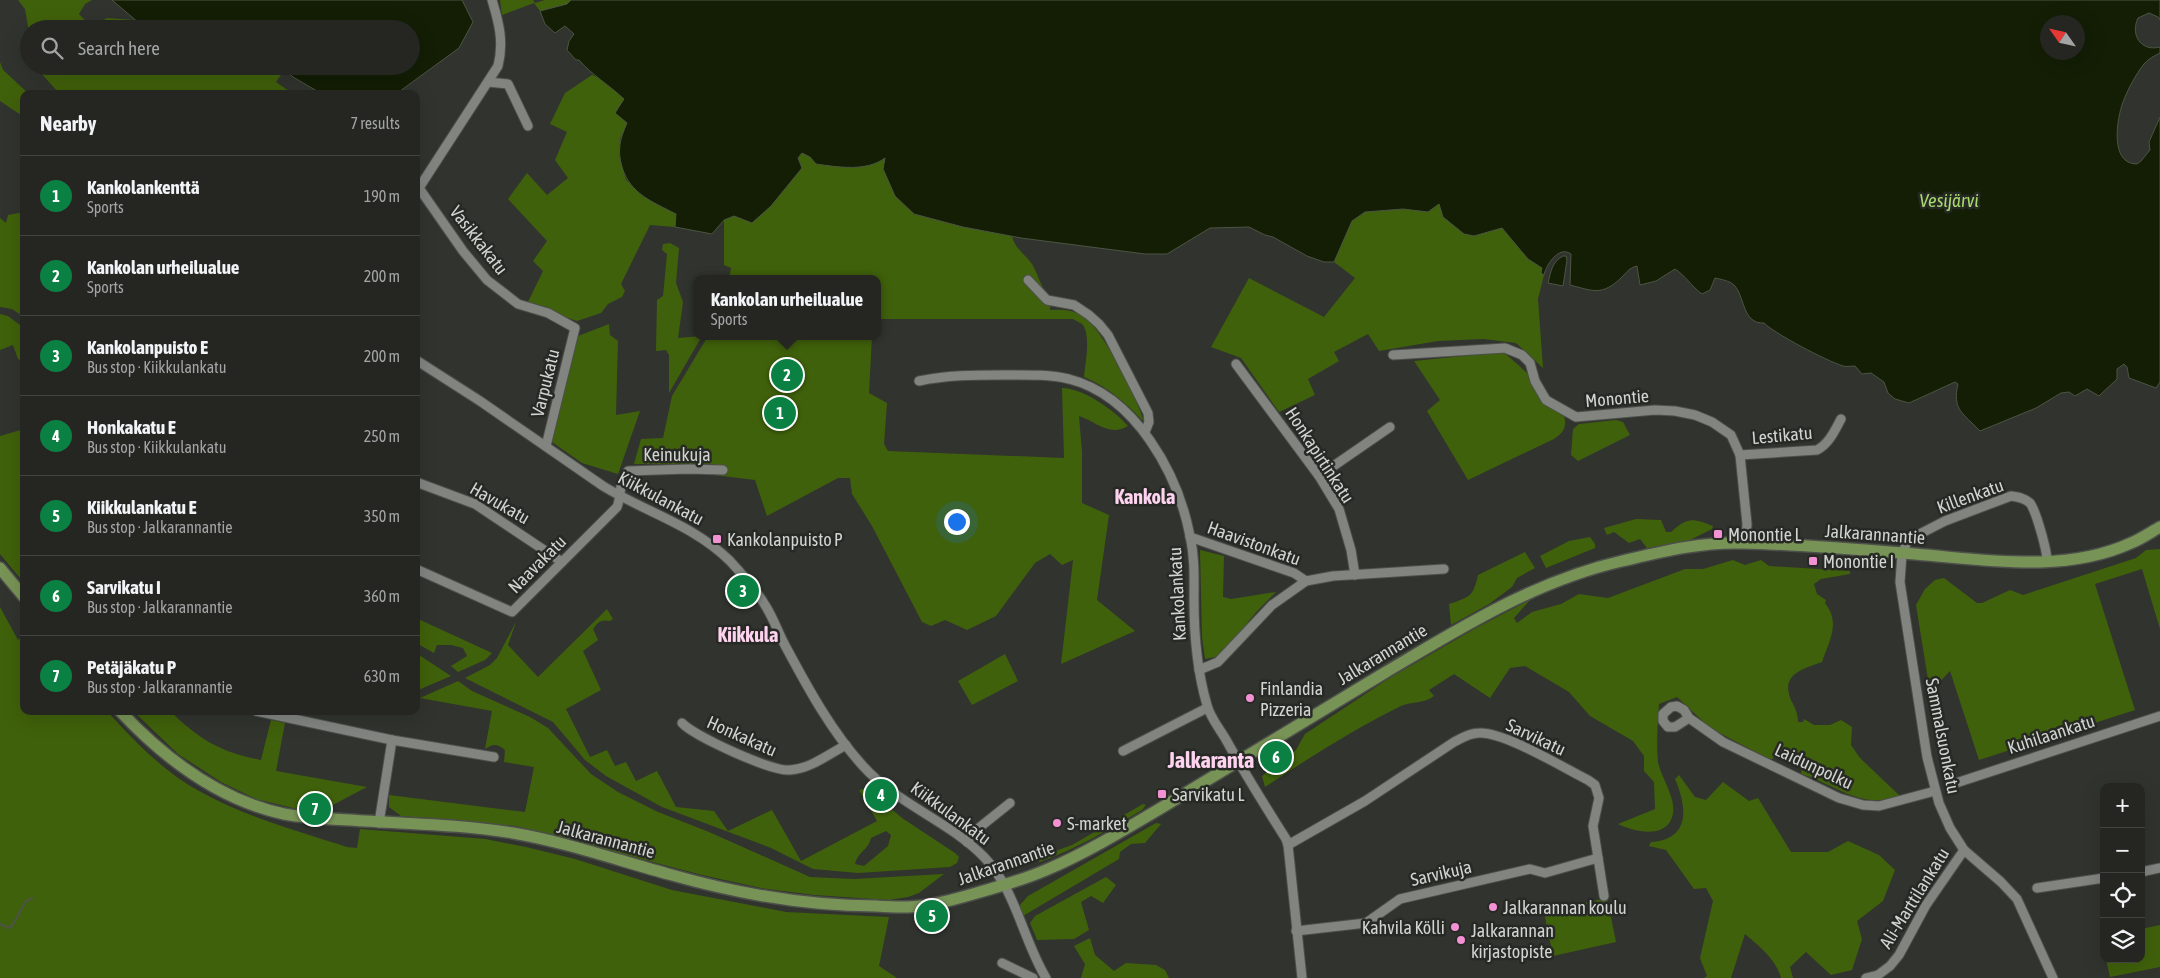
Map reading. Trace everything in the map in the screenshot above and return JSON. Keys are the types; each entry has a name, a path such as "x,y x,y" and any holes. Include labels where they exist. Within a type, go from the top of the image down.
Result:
{"main road":[{"name":"Jalkarannantie","path":"124,715 180,766 218,790 257,807 288,815 423,824 514,833 742,892 803,902 858,906 915,907 941,903 1004,885 1042,872 1086,851 1502,604 1539,588 1614,563 1690,546 1746,543 2010,562 2047,561 2101,553 2130,544 2160,527"},
{"path":"0,568 20,592"}],"street":[{"path":"420,187 498,66 501,52 501,29 492,0"},
{"path":"498,66 528,126"},
{"path":"488,82 508,84"},
{"name":"Vasikkakatu","path":"420,193 487,280 518,304 548,313 575,328"},
{"path":"1028,280 1047,300 1074,305 1089,314 1108,336 1148,412 1149,422 1145,432"},
{"name":"Varpukatu","path":"546,446 575,328"},
{"name":"Monontie","path":"1394,355 1505,348 1522,355 1530,363 1535,381 1546,400 1576,418 1655,410 1695,415 1712,422 1731,435 1740,455 1747,524 1746,543"},
{"name":"Kiikkulankatu","path":"420,363 621,497 687,528 730,561 765,605 818,704 846,745 865,768 967,842 986,859 1004,885 1046,978"},
{"name":"Honkapirtinkatu","path":"1236,364 1319,476 1339,509 1351,550 1355,575"},
{"name":"Kankolankatu","path":"919,381 942,376 976,375 1048,375 1072,380 1095,390 1120,407 1145,432 1160,456 1181,500 1190,537 1194,570 1195,635 1199,670 1207,708 1238,761"},
{"name":"Lestikatu","path":"1740,455 1817,450 1823,447 1829,440 1841,419"},
{"path":"1319,476 1390,427"},
{"name":"Keinukuja","path":"617,507 621,497 620,486 622,479 631,470 723,470"},
{"name":"Havukatu","path":"420,483 475,504 562,562"},
{"name":"Killenkatu","path":"1902,554 1908,540 1945,521 2011,496 2022,498 2030,504 2044,540 2047,561"},
{"name":"Naavakatu","path":"420,571 512,612 617,507"},
{"name":"Haavistonkatu","path":"1190,537 1294,573 1306,581"},
{"name":"Sammalsuonkatu","path":"1902,554 1901,599 1927,757 1935,792 1950,828 1964,850 2001,882 2017,899 2053,978"},
{"path":"1199,670 1218,662 1272,605 1306,581 1333,576 1444,569"},
{"path":"1122,751 1207,708"},
{"path":"275,715 392,740 494,757"},
{"name":"Kuhilaankatu","path":"1953,784 2160,716"},
{"name":"Laidunpolku","path":"1689,718 1723,742 1840,798 1855,803 1879,806 1935,792"},
{"name":"Honkakatu","path":"682,723 687,728 710,740 771,768 784,770 805,767 846,745"},
{"name":"Sarvikatu","path":"1288,845 1365,801 1454,742 1469,734 1480,732 1507,740 1588,780 1595,786 1599,798 1594,826 1604,896"},
{"path":"379,822 392,740"},
{"path":"1238,761 1286,838 1302,978"},
{"path":"967,842 975,832 1010,804"},
{"name":"Ali-Marttilankatu","path":"1866,978 1878,975 1890,966 1899,955 1926,905 1964,850"},
{"name":"Sarvikuja","path":"1296,931 1366,923 1400,899 1530,869 1545,873 1598,858"},
{"path":"2145,871 2160,868"},
{"path":"2037,888 2100,879"},
{"path":"1002,963 1033,978"}],"green space":[{"path":"18,0 92,0 85,4 79,14 85,20 27,20 25,9"},
{"path":"500,0 533,0 535,3 545,0 571,0 567,4 540,11 534,3 502,15"},
{"path":"107,18 135,20 104,20"},
{"path":"0,62 3,70 25,90 20,90 20,114 0,101"},
{"path":"43,75 281,75 276,82 287,90 56,90"},
{"path":"592,75 605,81 624,99 627,123 620,139 619,155 626,180 644,197 676,214 675,227 650,225 621,284 625,291 622,297 608,304 601,313 577,321 562,316 547,307 528,302 543,271 533,261 547,241 508,199 527,173 547,195 568,178 555,160 567,132 550,124 565,93"},
{"path":"802,153 810,157 885,157 895,196 914,214 963,227 1012,236 1018,248 1032,264 1042,286 1051,298 1050,310 1070,311 1083,316 1103,339 1128,383 1144,422 1116,396 1084,377 1087,336 1083,325 1073,319 881,319 881,275 730,275 731,268 724,265 724,220 734,216 752,222 771,206 802,168 798,158"},
{"path":"1439,204 1474,236 1502,228 1528,259 1542,268 1541,273 1544,275 1538,299 1543,368 1516,343 1483,339 1438,341 1379,351 1368,334 1334,352 1339,361 1308,379 1315,395 1279,412 1241,358 1211,347 1249,278 1324,317 1355,278 1334,262 1352,221 1365,212 1403,209 1428,212"},
{"path":"20,213 20,314 12,309 0,307 0,218 6,223 8,215"},
{"path":"670,243 679,248 676,283 683,302 678,338 693,337 693,340 700,340 669,393 669,355 666,350 656,351 657,300 663,296 667,254 662,250 663,244"},
{"path":"0,314 8,316 20,325 20,360 13,345 0,350"},
{"path":"609,324 610,335 618,341 616,415 640,411 618,474 582,463 552,442 578,336"},
{"path":"706,340 872,340 869,393 887,403 884,444 888,451 1064,458 1062,388 1079,392 1098,401 1115,413 1128,426 1115,430 1109,429 1079,416 1082,452 1082,503 1109,515 1097,600 1135,631 1061,664 1073,560 1062,565 1050,554 1035,563 996,616 967,630 945,620 931,626 922,622 872,526 852,494 850,478 838,478 767,516 755,480 714,475 714,464 634,464 641,439 663,438 672,396"},
{"path":"1503,352 1557,404 1563,413 1565,426 1554,439 1468,480 1427,411 1440,400 1414,361"},
{"path":"1616,420 1623,422 1630,435 1578,461 1571,455 1573,429 1579,424"},
{"path":"20,430 20,578 0,554 0,436"},
{"path":"1636,519 1661,520 1666,532 1671,532 1690,520 1700,521 1713,526 1712,529 1686,542 1647,548 1640,539 1629,543 1614,532 1607,535 1604,528"},
{"path":"1590,537 1595,544 1595,548 1546,568 1540,556 1569,541"},
{"path":"2160,549 2160,629 2142,569 2095,584 2135,710 1979,760 1950,671 1930,692 1916,605 1925,589 1935,580 1944,578 1977,603 1982,603 2010,590 2023,595 2136,558 2146,550"},
{"path":"1200,550 1224,556 1223,597 1231,599 1276,592 1258,610 1220,656 1205,659 1202,637"},
{"path":"1525,552 1535,568 1517,578 1512,587 1489,604 1451,625 1449,604 1470,595 1478,575"},
{"path":"1733,560 1745,565 1761,560 1769,566 1850,571 1850,574 1821,579 1814,584 1817,594 1826,600 1825,603 1830,610 1833,625 1832,632 1822,662 1795,674 1791,678 1788,691 1797,713 1798,722 1803,722 1804,719 1814,725 1830,725 1841,720 1852,727 1851,745 1860,758 1900,796 1886,800 1861,798 1801,774 1804,755 1785,747 1771,760 1710,728 1677,697 1659,704 1658,762 1672,801 1673,813 1670,822 1665,827 1650,832 1625,827 1618,824 1655,809 1654,782 1644,771 1644,756 1633,741 1590,716 1569,692 1525,666 1510,668 1490,698 1454,674 1429,690 1434,696 1430,699 1405,704 1366,724 1265,787 1262,776 1296,750 1305,734 1388,679 1476,628 1530,600 1514,618 1517,623 1532,612 1561,604 1579,594 1608,598 1685,569 1703,569"},
{"path":"0,607 18,640 20,638 20,715 111,715 139,744 174,775 199,791 235,808 272,823 347,847 357,848 360,829 485,839 575,859 672,890 786,912 889,917 879,966 897,978 0,978"},
{"path":"607,609 613,619 602,621 596,625 593,629 598,640 583,651 601,690 566,709 590,757 607,750 615,766 626,762 636,781 657,771 676,807 714,811 728,831 772,810 801,861 877,821 859,790 867,788 902,818 955,853 959,857 957,863 950,867 858,873 813,869 771,848 662,807 606,776 585,760 553,722 465,678 490,665 497,658 516,622 508,645 538,677","holes":["886,831 891,835 888,846 864,866 855,864 871,838"]},
{"path":"420,620 492,653 485,660 458,672 451,666 467,656 463,648 451,645 437,645 434,653 420,645"},
{"path":"1005,654 1018,681 972,705 958,681"},
{"path":"420,656 451,676 420,689"},
{"path":"458,681 472,691 530,717 548,728 591,774 618,792 658,812 709,832 810,877 854,879 944,874 919,893 908,897 889,900 814,895 761,888 702,875 516,826 401,816 389,807 389,795 525,812 534,767 504,762 505,750 498,745 485,749 492,711 420,698"},
{"path":"137,715 174,715 191,730 222,749 261,760 271,720 285,723 276,771 367,787 329,807 310,805 301,810 256,799 221,782 178,754"},
{"path":"1679,775 1695,797 1706,800 1723,782 1749,801 1758,798 1791,852 1828,852 1848,841 1879,855 1895,870 1883,901 1857,921 1862,939 1852,970 1831,975 1806,952 1790,967 1793,978 1781,978 1771,959 1745,934 1731,978 1704,978 1707,976 1700,958 1713,901 1706,888 1694,889 1666,850 1649,846 1651,842 1664,840 1673,835 1679,828 1683,810 1682,800 1675,779"},
{"path":"1143,804 1146,805 1142,810 1092,839 1053,857 1040,862 1036,861 1039,857 1072,845"},
{"path":"1156,823 1161,824 1145,843 1131,844 1120,852 1119,859 1023,916 1020,905 1028,896"},
{"path":"1106,877 1116,885 1103,903 1091,896 1081,902 1089,930 1074,939 1037,940 1030,923 1035,916"},
{"path":"1607,898 1616,942 1553,956 1544,912"},
{"path":"2160,925 2160,967 2110,977 2107,963 2145,963 2145,928"},
{"path":"1090,938 1095,955 1114,971 1126,963 1156,965 1165,970 1169,978 1081,978 1085,964 1074,946"}],"water":[{"path":"112,0 462,0 473,22 459,48 401,90 315,90 291,75 420,75 420,20 135,20"},
{"name":"Vesijärvi","path":"571,0 2160,0 2160,20 2149,13 2138,18 2136,24 2136,36 2139,41 2147,47 2160,47 2160,53 2146,62 2130,87 2121,109 2117,139 2122,157 2128,162 2137,164 2150,150 2149,142 2160,117 2160,382 2156,388 2129,378 2127,367 2124,364 2117,369 2117,379 2099,396 2087,389 2075,396 2069,392 2061,393 2036,408 1980,431 1960,410 1957,400 1958,384 1955,382 1909,403 1895,399 1888,393 1884,382 1871,373 1862,374 1855,366 1843,366 1825,359 1764,323 1752,319 1745,308 1738,290 1728,281 1715,278 1710,290 1702,294 1675,269 1656,281 1640,285 1637,266 1630,269 1614,284 1603,290 1597,291 1570,285 1571,254 1562,252 1554,257 1547,266 1544,275 1541,273 1542,268 1528,259 1502,228 1474,236 1464,234 1443,217 1439,204 1428,212 1403,209 1365,212 1352,221 1334,262 1324,262 1307,256 1273,237 1249,227 1210,228 1167,254 1145,254 1021,238 963,227 914,214 895,196 883,169 885,158 861,167 842,167 816,164 810,157 802,153 798,158 802,168 771,206 752,223 734,216 724,220 712,234 675,227 676,214 651,201 637,191 622,167 620,161 621,139 627,123 615,113 624,99 579,60 576,60 567,50 569,41 574,34 565,26 555,33 545,24 540,11 567,4"},
{"path":"1563,256 1566,256 1567,260 1563,286 1548,283 1554,264"}],"waterway":[{"path":"0,924 9,928 12,926 26,901 32,898"}],"place":[{"name":"Kankolan urheilualue","path":"787,375"},
{"name":"Kankolankenttä","path":"780,413"},
{"name":"Monontie L","path":"1718,534"},
{"name":"Kankolanpuisto P","path":"717,539"},
{"name":"Monontie I","path":"1813,561"},
{"name":"Kankolanpuisto E","path":"743,591"},
{"name":"Finlandia Pizzeria","path":"1250,698"},
{"name":"Sarvikatu I","path":"1276,757"},
{"name":"Sarvikatu L","path":"1162,794"},
{"name":"Honkakatu E","path":"881,795"},
{"name":"Petäjäkatu P","path":"315,809"},
{"name":"S-market","path":"1057,823"},
{"name":"Jalkarannan koulu","path":"1493,907"},
{"name":"Kiikkulankatu E","path":"932,916"},
{"name":"Kahvila Kölli","path":"1455,927"},
{"name":"Jalkarannan kirjastopiste","path":"1461,940"}],"district":[{"name":"Kankola","path":"1145,496"},
{"name":"Kiikkula","path":"748,634"},
{"name":"Jalkaranta","path":"1211,760"}]}
